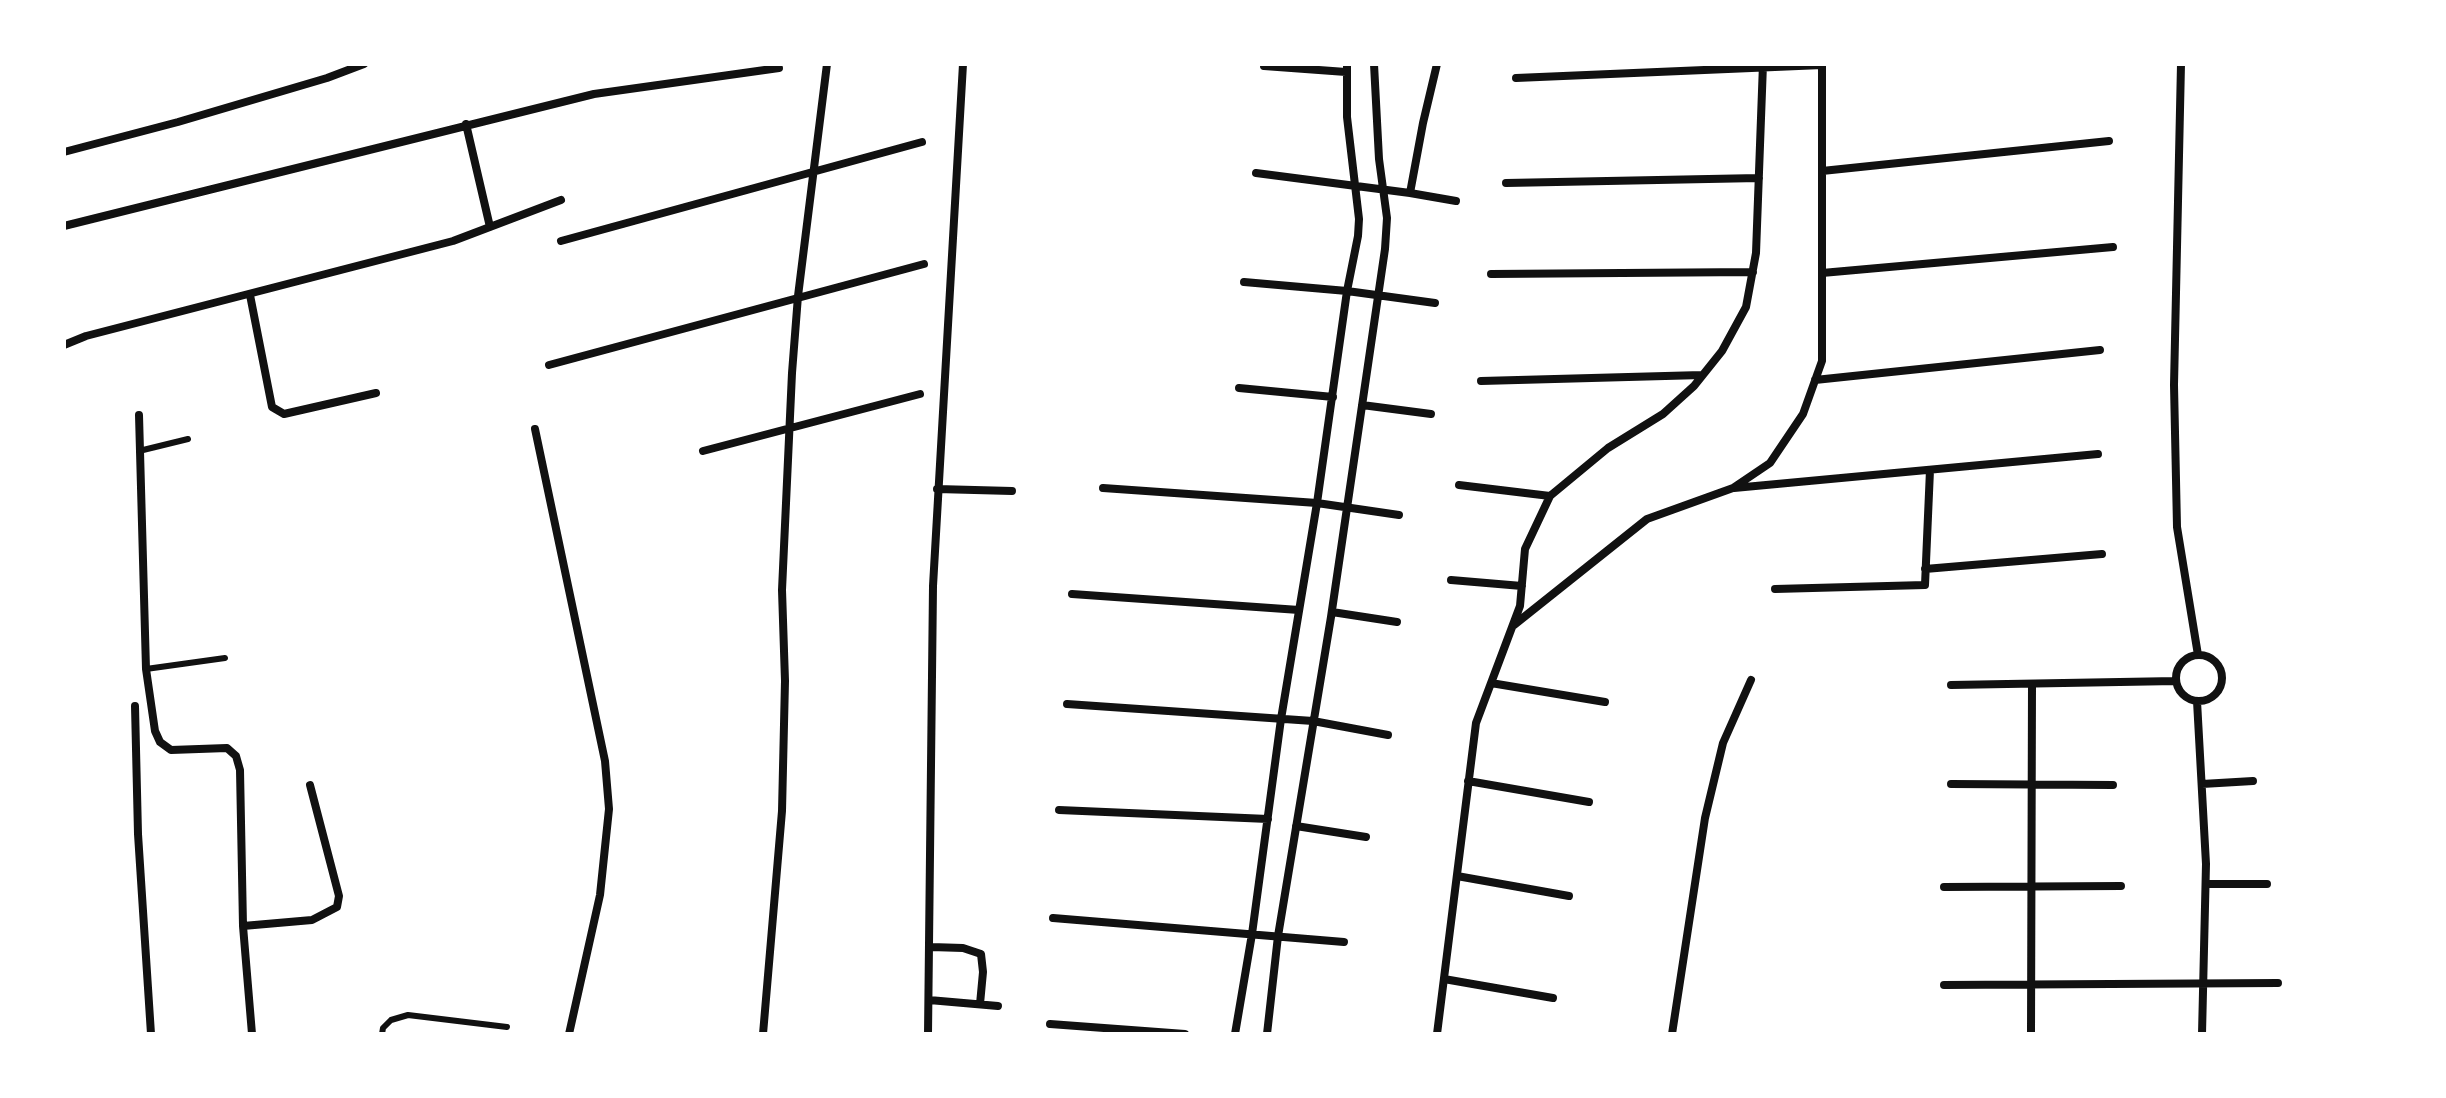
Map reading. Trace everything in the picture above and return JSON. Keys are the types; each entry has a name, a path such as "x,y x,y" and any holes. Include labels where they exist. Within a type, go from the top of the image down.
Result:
{"street":[{"path":"64,152 178,122 364,64"},
{"path":"763,1034 782,811 785,681 782,590 798,296 827,64"},
{"path":"928,1034 933,586 963,64"},
{"path":"1267,1034 1278,936 1332,612 1386,233 1374,64"},
{"path":"1410,193 1437,64"},
{"path":"1516,78 1833,64"},
{"path":"2181,64 2174,385 2177,527 2198,655"},
{"path":"1512,627 1647,519 1733,488 1770,463 1803,414 1822,361 1822,65"},
{"path":"1235,1034 1359,219 1353,184 1346,68 1264,66"},
{"path":"1437,1034 1476,723 1520,606 1525,549 1550,496 1608,448 1663,414 1722,351 1746,307 1753,272 1763,67"},
{"path":"64,226 594,94 779,68"},
{"path":"466,124 490,227"},
{"path":"1822,171 2109,141"},
{"path":"561,241 922,142"},
{"path":"1256,173 1383,188 1456,201"},
{"path":"1506,183 1759,178"},
{"path":"64,345 86,336 453,241 561,200"},
{"path":"1822,273 2113,247"},
{"path":"549,365 924,264"},
{"path":"1491,274 1753,272"},
{"path":"1244,282 1435,303"},
{"path":"250,295 272,407 284,414 376,393"},
{"path":"1815,380 2100,350"},
{"path":"1481,381 1702,375"},
{"path":"1239,388 1333,397"},
{"path":"703,451 920,394"},
{"path":"1362,405 1431,414"},
{"path":"139,415 146,669 155,731 160,742 171,750 227,748 236,756 240,770 243,926 252,1034"},
{"path":"535,429 605,761 609,809 600,895 569,1034"},
{"path":"1733,488 2098,454"},
{"path":"1775,589 1925,585 1930,470"},
{"path":"1459,485 1550,496"},
{"path":"1103,488 1317,503 1399,515"},
{"path":"937,489 1012,491"},
{"path":"1925,569 2102,554"},
{"path":"1451,580 1522,586"},
{"path":"1072,594 1299,610"},
{"path":"1332,612 1397,622"},
{"path":"2198,655 2218,664 2223,678 2218,693 2212,698 2197,701 2183,695 2176,681 2176,674 2184,661 2198,655"},
{"path":"1672,1034 1705,818 1723,743 1751,680"},
{"path":"1951,685 2176,681"},
{"path":"1491,683 1605,702"},
{"path":"2031,1034 2032,684"},
{"path":"2197,701 2206,884 2202,1034"},
{"path":"1067,704 1313,721 1388,735"},
{"path":"135,706 138,834 151,1034"},
{"path":"1468,781 1589,802"},
{"path":"2202,784 2253,781"},
{"path":"1951,784 2113,785"},
{"path":"243,926 312,920 337,907 339,896 310,785"},
{"path":"1059,810 1268,819"},
{"path":"1296,826 1366,837"},
{"path":"1457,876 1569,896"},
{"path":"2206,884 2267,884"},
{"path":"1944,887 2121,886"},
{"path":"1053,918 1344,942"},
{"path":"931,947 963,948 981,954 980,1004"},
{"path":"1444,979 1553,998"},
{"path":"1944,985 2278,983"},
{"path":"929,1000 998,1006"},
{"path":"1050,1024 1185,1034"}],"lane":[{"path":"139,451 188,439"},
{"path":"146,669 225,658"},
{"path":"382,1034 383,1028 391,1020 408,1015 507,1027"}]}
